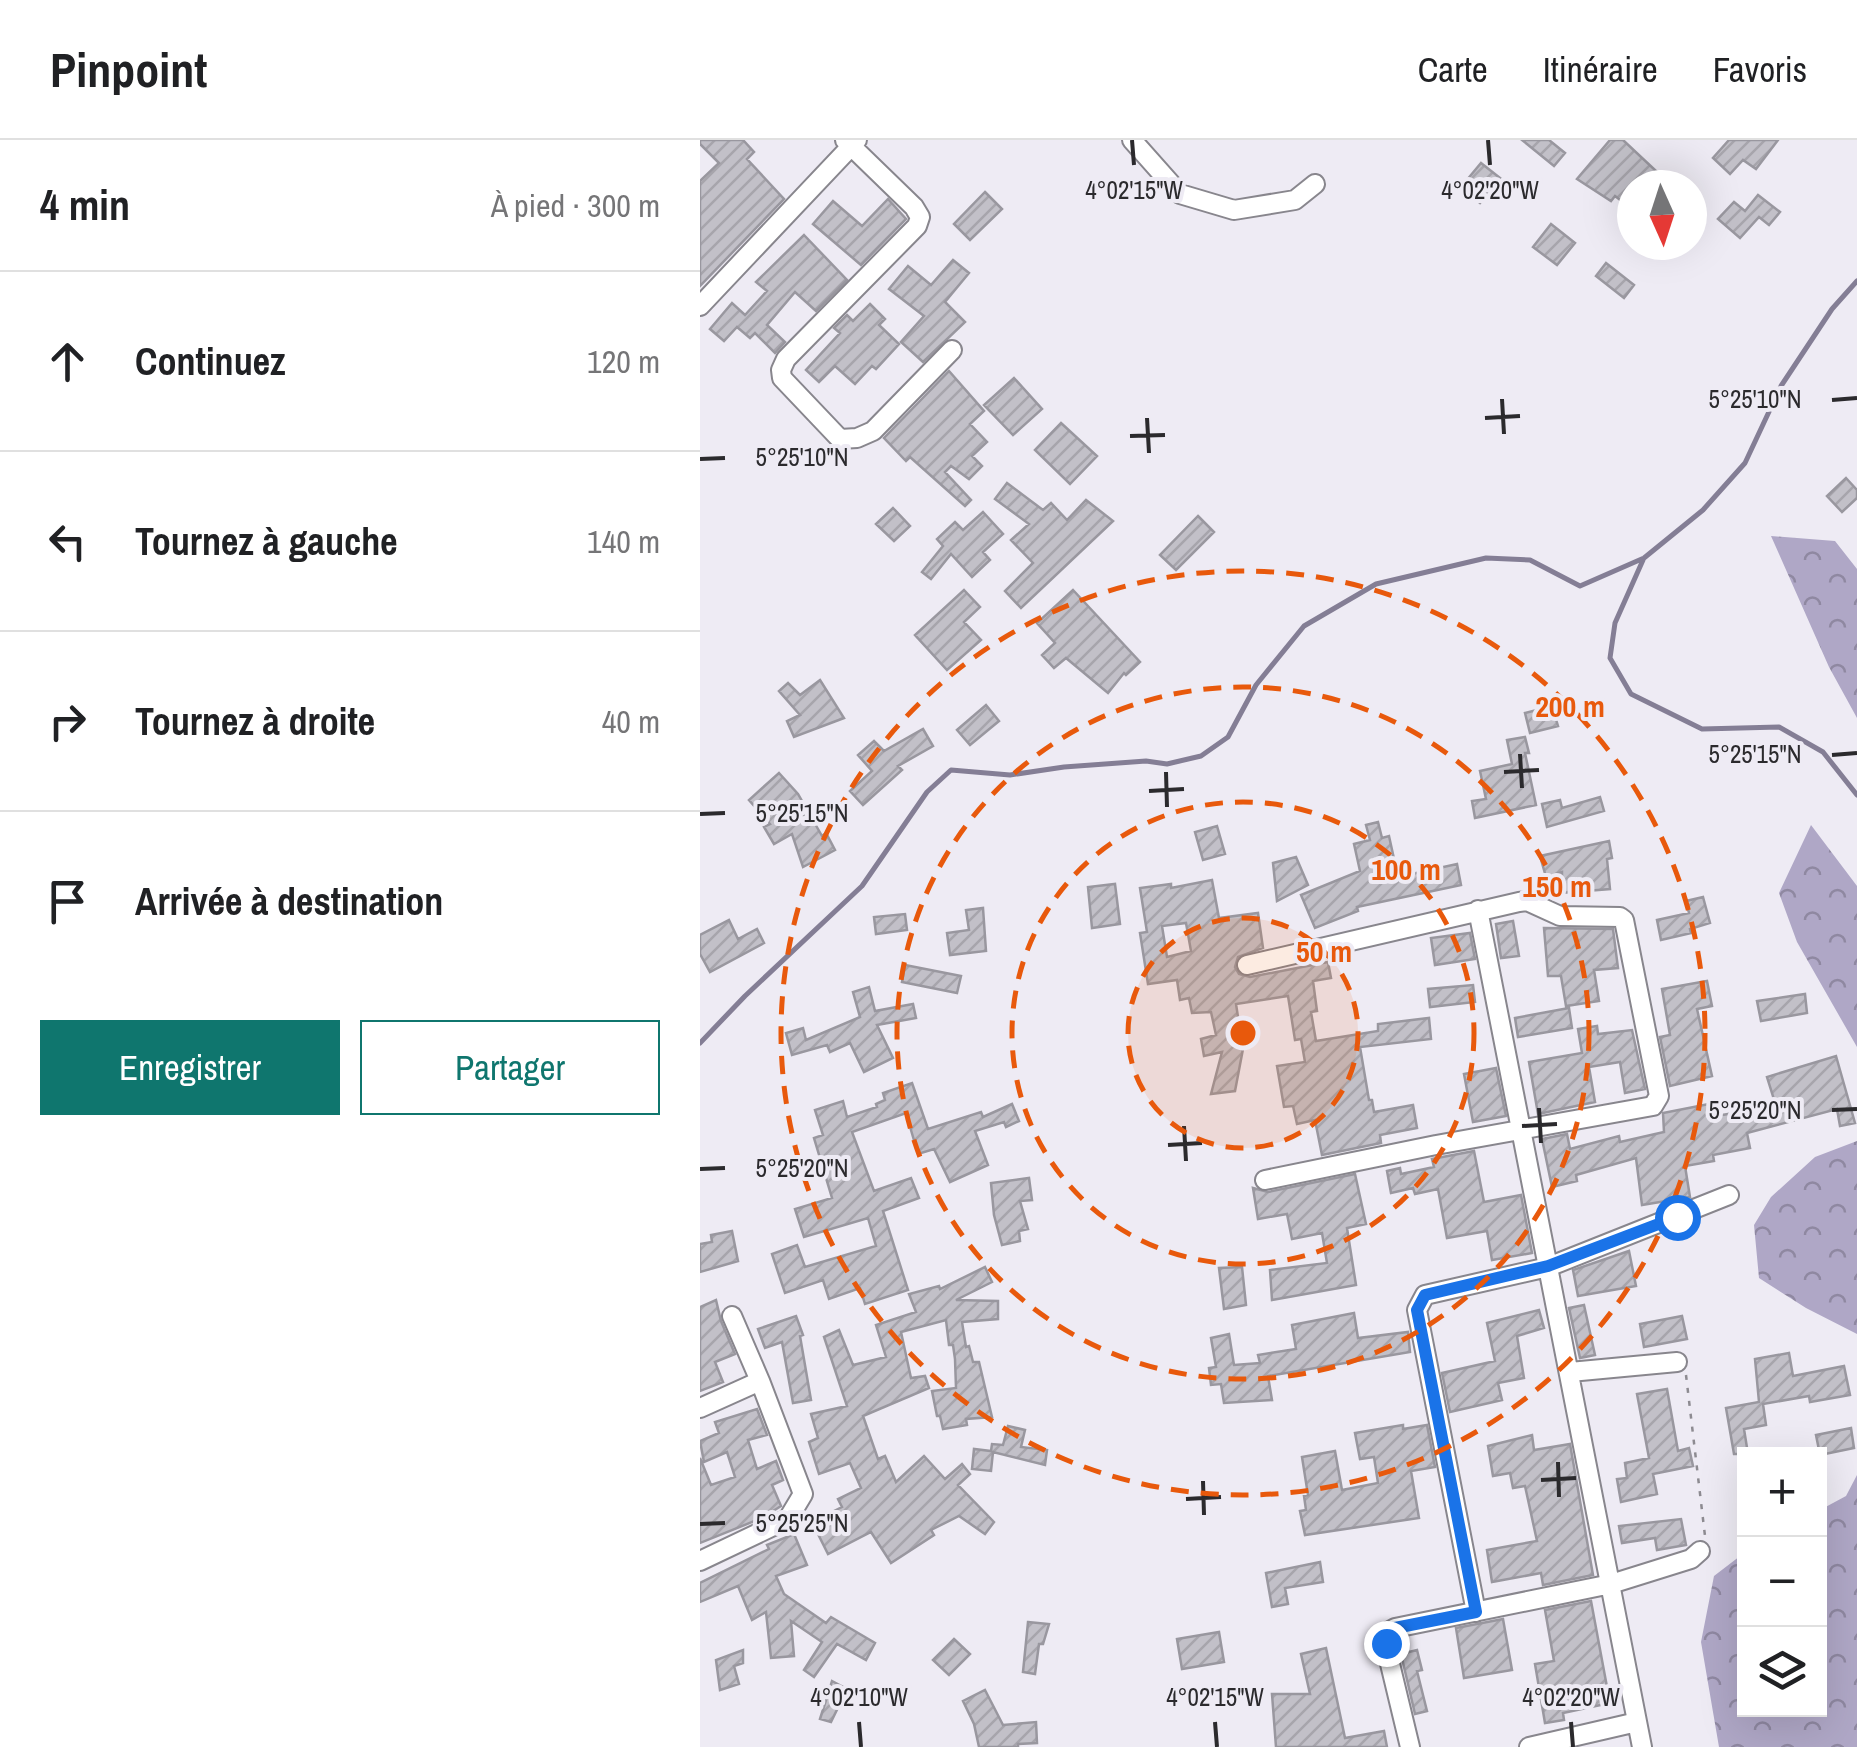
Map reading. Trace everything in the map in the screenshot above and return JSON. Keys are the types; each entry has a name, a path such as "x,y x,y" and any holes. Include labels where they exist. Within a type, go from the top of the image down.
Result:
{"street":[{"path":"1132,140 1180,194 1234,210 1295,200 1315,184"},
{"path":"700,306 851,142 920,216 917,226 786,360 780,370 782,378 840,439 858,438 873,430 952,350"},
{"path":"1247,965 1528,901 1560,916 1614,916 1624,920 1659,1096 1653,1106 1265,1180"},
{"path":"1478,910 1642,1747"},
{"path":"1476,1612 1417,1310 1425,1295 1548,1266 1729,1195"},
{"path":"700,1561 788,1519 803,1494 732,1316"},
{"path":"1570,1372 1677,1362"},
{"path":"700,1408 760,1381"},
{"path":"1410,1747 1386,1633 1611,1584 1691,1559 1700,1551"},
{"path":"1529,1747 1636,1722"}],"path":[{"path":"1677,1362 1686,1367 1706,1542 1700,1551"}],"green space":[{"path":"1771,536 1835,541 1857,569 1857,718 1829,667"},
{"path":"1811,825 1857,886 1857,1047 1797,942 1779,893"},
{"path":"1857,1141 1857,1334 1759,1278 1754,1225 1771,1197 1815,1157"},
{"path":"1857,1475 1857,1747 1719,1747 1701,1642 1714,1576 1737,1558 1737,1717 1827,1717 1827,1506 1846,1496"}],"building":[{"path":"700,140 743,140 754,152 747,159 784,199 700,286 700,181 719,163"},
{"path":"1522,140 1549,140 1565,153 1554,166"},
{"path":"1610,140 1623,140 1655,170 1617,170 1617,198 1611,201 1577,179"},
{"path":"1729,140 1778,140 1756,169 1743,160 1730,174 1713,158"},
{"path":"1481,163 1500,178 1480,203 1461,187"},
{"path":"985,192 1002,209 970,240 954,224"},
{"path":"1758,195 1780,212 1769,225 1759,217 1740,238 1718,219 1734,202 1745,211"},
{"path":"888,199 906,219 861,265 813,224 833,201 862,226"},
{"path":"1551,224 1575,243 1557,265 1533,247"},
{"path":"804,235 847,280 816,311 795,292 767,325 785,342 775,353 755,333 750,338 737,327 724,341 710,329 732,303 745,315 767,291 756,282"},
{"path":"953,260 969,273 945,302 965,322 923,362 901,342 924,316 889,289 908,266 931,285"},
{"path":"1606,263 1634,285 1624,298 1596,276"},
{"path":"870,304 885,319 879,325 899,344 876,369 872,366 855,384 835,366 819,382 806,370 840,333 834,328 847,315 853,321"},
{"path":"949,371 984,411 970,424 987,442 972,456 982,466 969,479 951,466 945,472 971,500 965,506 910,457 906,461 884,438"},
{"path":"1014,378 1042,409 1013,435 984,405"},
{"path":"1061,423 1097,456 1070,484 1035,450"},
{"path":"1846,478 1857,490 1857,498 1842,512 1827,496"},
{"path":"1007,483 1043,510 1051,503 1067,520 1086,500 1113,521 1021,608 1005,591 1033,563 1011,540 1029,524 995,499"},
{"path":"893,508 910,526 894,541 876,524"},
{"path":"983,512 1003,534 983,552 990,560 972,577 951,554 931,579 922,572 943,546 937,539 955,522 963,530"},
{"path":"1198,516 1214,532 1176,570 1160,555"},
{"path":"964,590 980,607 964,622 981,640 947,670 915,635"},
{"path":"1073,590 1140,662 1124,673 1108,693 1066,658 1054,668 1042,655 1055,643 1037,623"},
{"path":"820,680 844,718 794,737 787,721 800,715 779,691 788,683 800,695"},
{"path":"986,705 999,721 970,745 957,730"},
{"path":"1552,706 1558,726 1530,733 1525,713"},
{"path":"923,729 933,746 898,766 902,770 863,805 850,791 872,771 858,755 874,741 884,751"},
{"path":"1525,737 1536,805 1475,818 1472,801 1486,799 1480,771 1512,764 1507,740"},
{"path":"779,773 798,794 822,836 826,833 835,850 803,867 792,834 774,844 764,827 770,824 749,800"},
{"path":"1600,797 1604,811 1547,827 1542,804 1560,800 1562,808"},
{"path":"1378,822 1382,838 1389,836 1398,877 1457,864 1461,885 1357,907 1358,911 1315,928 1301,895 1360,871 1354,844 1370,840 1366,825"},
{"path":"1217,826 1225,854 1203,860 1195,832"},
{"path":"1609,841 1610,889 1562,893 1562,872 1546,877 1540,856"},
{"path":"1296,857 1308,885 1277,901 1273,863"},
{"path":"1212,880 1219,918 1258,913 1263,948 1238,957 1235,967 1239,974 1250,977 1328,962 1331,978 1313,981 1317,1011 1311,1012 1316,1041 1378,1031 1378,1024 1429,1018 1431,1039 1360,1047 1374,1112 1413,1105 1417,1128 1380,1135 1381,1143 1322,1155 1315,1120 1297,1124 1293,1106 1284,1107 1277,1066 1305,1062 1301,1039 1295,1040 1288,996 1236,1004 1243,1049 1235,1091 1211,1094 1222,1052 1204,1056 1201,1039 1216,1035 1211,1012 1192,1013 1189,998 1180,1000 1177,980 1148,984 1140,933 1147,932 1140,888 1171,884 1171,888","holes":["1186,923 1191,951 1167,957 1162,926"]},
{"path":"1115,884 1120,924 1092,928 1088,887"},
{"path":"1703,897 1710,923 1690,929 1691,933 1661,940 1657,920 1689,913 1686,901"},
{"path":"983,908 986,951 950,955 947,933 969,930 966,910"},
{"path":"905,914 907,930 876,934 874,917"},
{"path":"729,920 738,939 757,929 764,943 710,972 700,954 700,935"},
{"path":"1513,921 1519,956 1501,958 1496,924"},
{"path":"1544,928 1613,929 1618,968 1594,970 1599,1001 1566,1006 1561,976 1548,976"},
{"path":"1470,933 1475,959 1435,965 1431,938"},
{"path":"905,965 961,976 957,993 902,982"},
{"path":"1707,981 1712,1006 1697,1009 1712,1076 1670,1086 1660,1037 1670,1035 1662,989"},
{"path":"1473,985 1475,1002 1430,1007 1428,989"},
{"path":"869,987 875,1011 913,1004 916,1018 877,1025 893,1058 864,1072 850,1043 830,1052 827,1045 792,1055 786,1033 803,1028 806,1040 860,1017 853,992"},
{"path":"1805,994 1807,1013 1761,1021 1757,1001"},
{"path":"1569,1008 1572,1028 1518,1037 1515,1018"},
{"path":"1597,1026 1598,1034 1632,1030 1645,1089 1625,1093 1620,1062 1589,1067 1595,1102 1538,1114 1529,1062 1582,1053 1578,1029"},
{"path":"1836,1056 1855,1123 1840,1126 1837,1109 1747,1133 1750,1148 1713,1155 1714,1161 1685,1166 1690,1197 1642,1205 1636,1158 1576,1175 1577,1181 1552,1187 1542,1139 1567,1134 1570,1149 1619,1136 1620,1142 1664,1132 1663,1113 1714,1103 1716,1116 1776,1106 1767,1077"},
{"path":"1496,1068 1506,1116 1473,1122 1464,1074"},
{"path":"912,1083 928,1129 981,1112 983,1117 1012,1104 1019,1121 975,1131 988,1165 950,1182 934,1149 918,1154 906,1113 852,1132 874,1191 911,1178 919,1198 883,1211 908,1290 865,1304 860,1288 829,1299 823,1280 785,1293 772,1254 797,1245 805,1267 876,1246 868,1218 804,1237 795,1209 832,1198 814,1138 823,1135 815,1110 843,1101 847,1117 877,1107 885,1100 883,1093"},
{"path":"1474,1151 1484,1202 1521,1195 1532,1253 1492,1260 1487,1231 1447,1238 1438,1189 1415,1194 1413,1188 1391,1193 1387,1171 1400,1168 1401,1174 1434,1167 1432,1159"},
{"path":"1355,1174 1366,1224 1347,1228 1356,1285 1272,1300 1270,1270 1327,1263 1322,1233 1292,1239 1287,1214 1258,1219 1253,1188 1268,1192"},
{"path":"1029,1178 1032,1200 1020,1201 1028,1229 1019,1231 1020,1241 1002,1245 991,1183"},
{"path":"732,1231 738,1261 700,1272 700,1244 712,1242 711,1235"},
{"path":"1629,1251 1636,1286 1578,1296 1573,1270"},
{"path":"985,1267 992,1282 956,1300 998,1301 998,1319 962,1322 966,1347 969,1346 973,1362 979,1362 992,1417 966,1419 967,1425 943,1429 932,1391 956,1388 953,1345 949,1345 946,1320 901,1332 911,1378 925,1376 929,1388 863,1416 878,1459 885,1456 896,1482 924,1456 945,1479 962,1464 970,1474 958,1485 994,1522 985,1534 959,1516 931,1530 934,1535 891,1563 871,1532 828,1554 812,1522 842,1507 838,1499 861,1488 850,1463 819,1474 809,1442 818,1438 811,1414 847,1406 824,1337 839,1330 853,1365 886,1357 876,1325 916,1312 909,1294 939,1286 940,1289"},
{"path":"1242,1267 1246,1305 1224,1309 1219,1268"},
{"path":"716,1300 735,1354 715,1362 723,1382 700,1391 700,1307"},
{"path":"1584,1305 1595,1355 1580,1358 1569,1308"},
{"path":"1539,1310 1544,1328 1517,1336 1524,1378 1498,1383 1502,1400 1450,1412 1442,1373 1495,1361 1487,1323"},
{"path":"1354,1313 1358,1338 1408,1332 1410,1352 1268,1376 1272,1400 1224,1403 1221,1384 1211,1385 1209,1368 1216,1367 1211,1338 1229,1334 1234,1365 1260,1363 1258,1355 1296,1349 1292,1325"},
{"path":"796,1316 803,1335 800,1336 811,1400 793,1403 782,1342 765,1348 758,1329"},
{"path":"1682,1316 1687,1339 1644,1347 1640,1324"},
{"path":"1789,1353 1793,1376 1844,1366 1850,1395 1810,1402 1809,1396 1763,1404 1766,1425 1744,1429 1747,1447 1737,1447 1734,1454 1726,1408 1759,1402 1755,1359"},
{"path":"1667,1389 1678,1451 1689,1448 1693,1466 1653,1474 1657,1494 1621,1502 1617,1479 1627,1478 1625,1463 1649,1458 1637,1394"},
{"path":"757,1409 767,1435 748,1440 757,1469 776,1461 783,1480 772,1485 781,1506 762,1518 700,1543 700,1458 711,1485 735,1477 727,1452 704,1462 700,1441 719,1433 715,1422"},
{"path":"1403,1425 1403,1429 1427,1425 1435,1467 1411,1471 1419,1518 1305,1535 1300,1511 1306,1510 1304,1496 1308,1495 1302,1457 1335,1451 1342,1490 1378,1483 1374,1457 1360,1459 1355,1433"},
{"path":"1008,1426 1025,1430 1021,1447 1047,1450 1045,1465 993,1452 991,1471 972,1469 974,1449 991,1451 992,1444 1003,1445"},
{"path":"1851,1428 1854,1448 1827,1454 1827,1447 1818,1447 1816,1435"},
{"path":"1532,1435 1534,1450 1570,1444 1593,1575 1543,1585 1541,1573 1492,1582 1487,1550 1537,1541 1525,1486 1513,1488 1510,1473 1493,1476 1488,1446"},
{"path":"1681,1519 1686,1545 1657,1550 1655,1538 1622,1543 1619,1526"},
{"path":"794,1534 807,1565 776,1576 784,1594 826,1623 831,1617 875,1643 866,1660 837,1644 814,1677 804,1670 822,1642 791,1621 794,1656 771,1658 766,1612 752,1620 738,1586 700,1602 700,1583"},
{"path":"1320,1562 1323,1582 1285,1588 1288,1604 1272,1607 1266,1573"},
{"path":"1591,1601 1610,1703 1563,1713 1564,1720 1545,1723 1535,1664 1554,1661 1545,1610"},
{"path":"1503,1619 1512,1670 1464,1678 1456,1628"},
{"path":"1028,1622 1049,1624 1043,1644 1039,1644 1035,1674 1023,1672"},
{"path":"1219,1632 1224,1662 1182,1669 1177,1639"},
{"path":"954,1639 970,1654 949,1675 933,1660"},
{"path":"1326,1648 1345,1738 1384,1731 1387,1747 1276,1747 1272,1694 1310,1694 1301,1654"},
{"path":"743,1650 743,1663 734,1666 739,1684 720,1690 716,1660"},
{"path":"1417,1650 1422,1670 1417,1671 1427,1711 1415,1714 1401,1654"},
{"path":"832,1681 847,1689 831,1722 820,1719"},
{"path":"985,1690 1003,1725 1036,1722 1037,1743 979,1747 963,1701"}],"waterway":[{"path":"700,1043 862,886 927,792 951,770 1010,775 1146,761 1167,764 1201,756 1228,737 1256,685 1304,626 1376,584 1486,558 1530,560 1580,586 1644,558 1703,510 1745,463 1781,386 1832,309 1857,281"},
{"path":"1643,560 1615,623 1610,658 1631,694 1702,729 1779,727 1823,752 1857,795"}],"route":[{"path":"1386,1643 1386,1633 1395,1628 1476,1612 1417,1310 1419,1302 1425,1295 1548,1266 1677,1217"}]}
